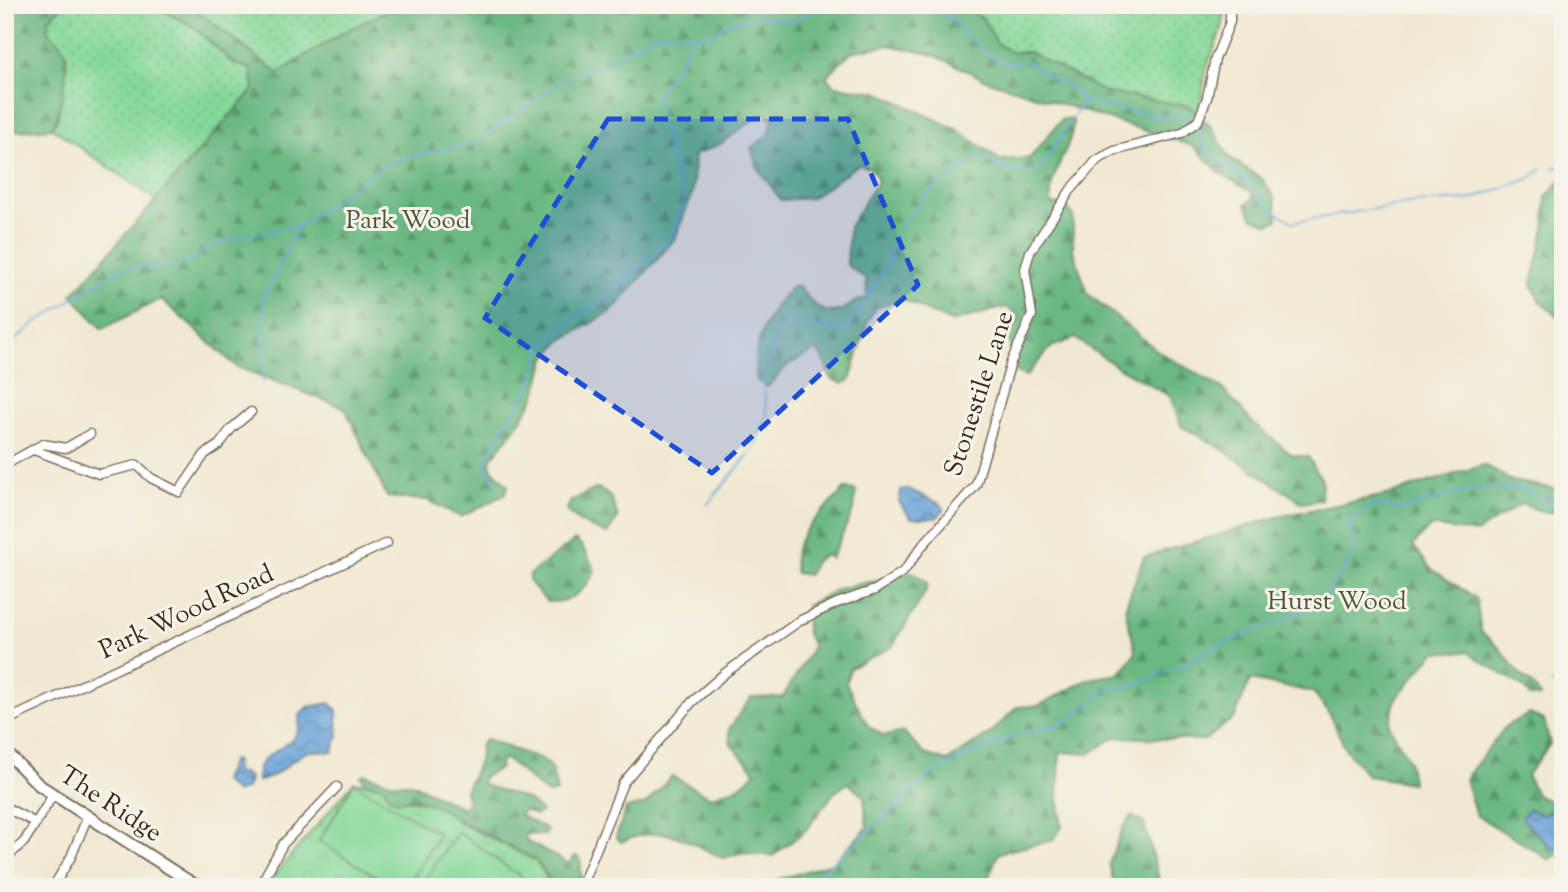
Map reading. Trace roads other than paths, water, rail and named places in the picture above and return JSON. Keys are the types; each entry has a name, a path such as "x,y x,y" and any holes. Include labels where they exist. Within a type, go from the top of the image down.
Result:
{"main road":[{"name":"The Ridge","path":"5,751 24,774 53,795 198,887"}],"street":[{"name":"Stonestile Lane","path":"581,887 623,783 692,702 725,673 801,620 875,590 904,572 923,545 976,485 1011,362 1032,315 1025,270 1030,252 1070,191 1097,160 1114,151 1182,133 1198,121 1208,98 1215,59 1230,22 1230,5"},
{"path":"34,450 99,474 137,465 151,478 179,492 205,454 219,445 231,429 251,412"},
{"path":"5,465 43,444 66,448 90,434"},
{"name":"Park Wood Road","path":"5,721 387,543"},
{"path":"259,887 284,844 337,787"},
{"path":"5,859 24,842 53,795"},
{"path":"5,807 36,823"},
{"path":"54,887 71,858 87,818"}],"water":[{"path":"908,489 941,504 944,509 937,518 911,518 899,502 901,490"},
{"path":"330,703 337,710 338,736 333,752 304,753 274,775 258,781 263,761 294,737 299,728 299,716 308,707"},
{"path":"232,760 236,761 236,773 243,773 249,778 247,788 236,793 223,781"},
{"path":"1555,808 1561,813 1563,845 1553,849 1523,820 1523,816 1529,809 1544,815"}],"waterway":[{"path":"11,344 34,324 121,268 183,264 220,242 300,225 395,159 475,143 570,75 599,65 657,33 711,35 725,24 758,15 791,22 831,5"},
{"path":"917,5 950,18 986,54 1010,65 1020,61 1030,63 1046,76 1071,87 1083,101 1163,117 1177,115 1190,120"},
{"path":"495,483 485,464 498,436 530,387 543,345 560,329 606,298 673,235 684,204 655,95 679,64 693,36"},
{"path":"708,504 754,448 767,415 763,382 780,329 790,320 831,330 846,330 886,268 897,232 927,193 978,156 1018,171 1042,167 1083,101"},
{"path":"1199,127 1203,146 1208,153 1245,177 1268,207 1293,222 1414,203 1468,200 1529,179 1542,169"},
{"path":"1553,168 1563,166"},
{"path":"263,383 264,297 300,225"},
{"path":"804,887 901,802 908,792 935,772 988,746 1068,720 1109,689 1145,681 1307,608 1333,586 1345,570 1352,559 1354,549 1354,538 1349,526 1351,519 1373,505 1402,509 1474,489 1518,488 1554,502 1563,501"},
{"path":"1552,685 1563,670"}],"park label":[{"name":"Park Wood","path":"408,221"},
{"name":"Hurst Wood","path":"1337,602"}]}
